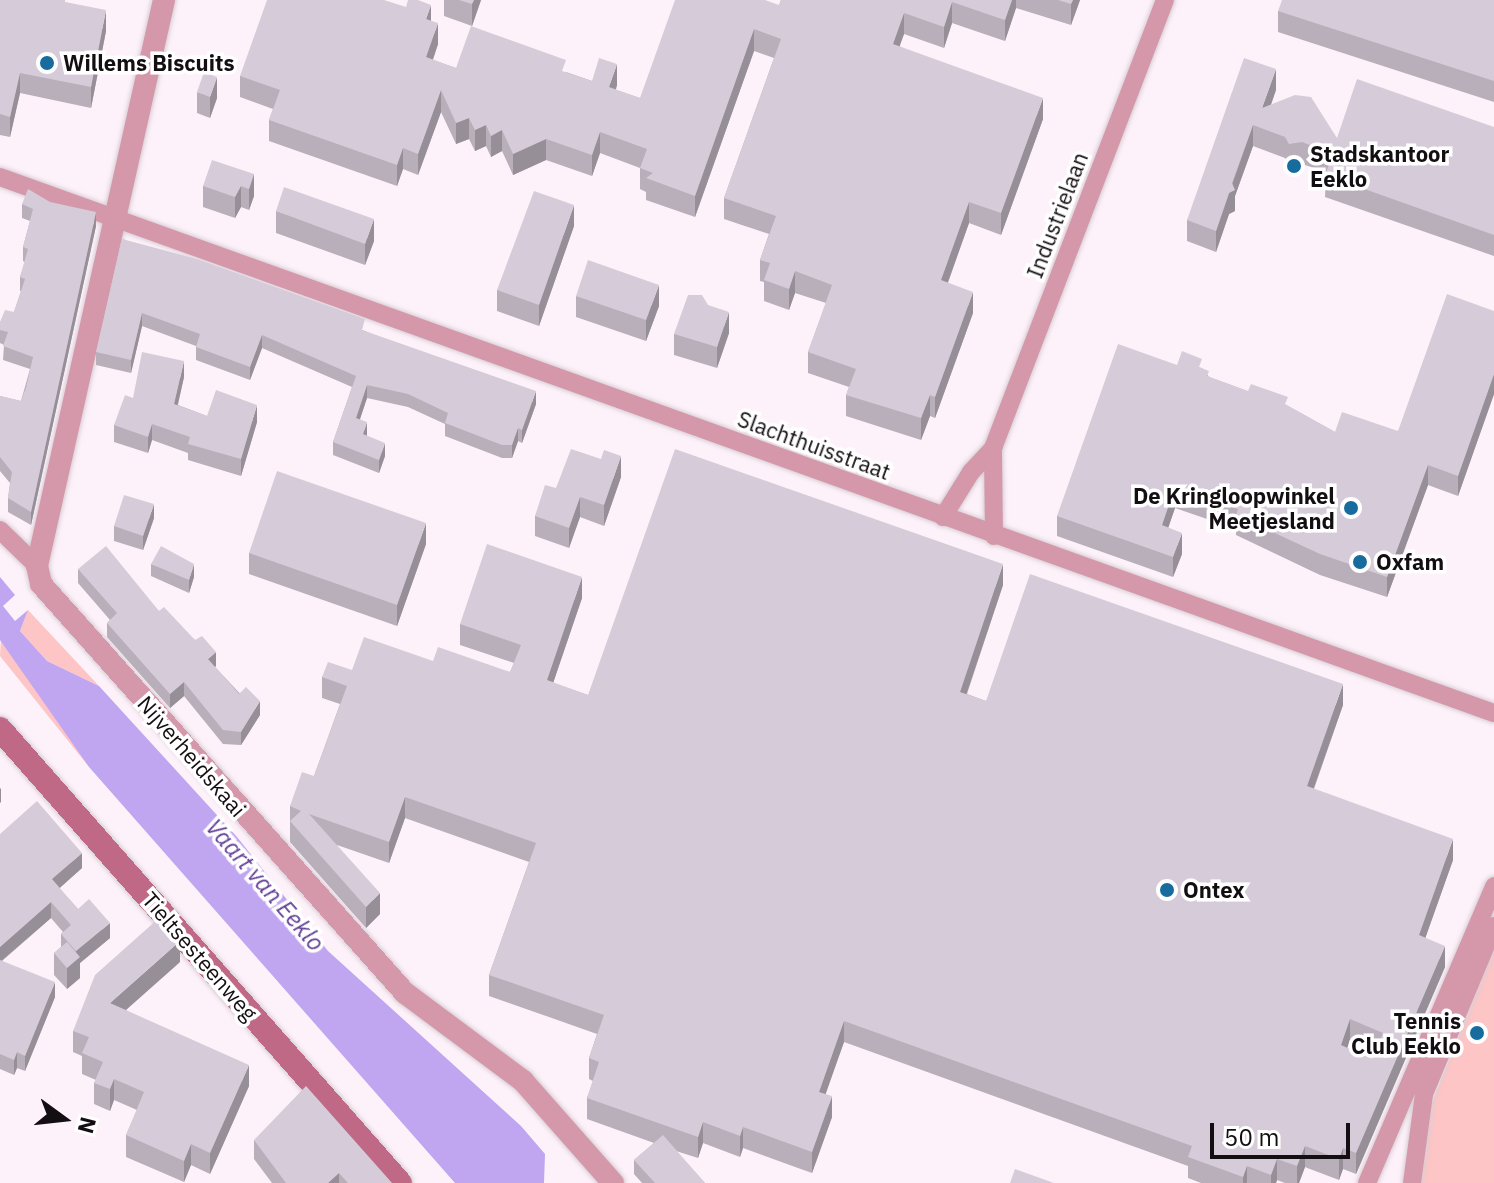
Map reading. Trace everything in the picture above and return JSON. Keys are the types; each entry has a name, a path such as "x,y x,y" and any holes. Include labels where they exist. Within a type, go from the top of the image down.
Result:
{"main road":[{"name":"Tieltsesteenweg","path":"0,729 400,1183"}],"street":[{"path":"37,566 118,221 164,0"},
{"name":"Industrielaan","path":"943,517 971,472 993,448 1165,0"},
{"name":"Slachthuisstraat","path":"0,177 1494,713"},
{"name":"Industrielaan","path":"993,448 994,536"},
{"path":"0,530 37,566"},
{"name":"Nijverheidskaai","path":"37,566 41,584 405,993 523,1081 613,1183"},
{"path":"1367,1183 1494,886"},
{"path":"1412,1183 1426,1086 1494,926"}],"shaded area":[{"path":"28,610 99,686 47,661 20,631"},
{"path":"1,639 24,668 89,767 0,656"},
{"name":"Tennis Club Eeklo","path":"1494,948 1494,1183 1419,1183 1426,1117"}],"water":[{"name":"Vaart van Eeklo","path":"0,577 15,595 3,606 15,621 28,610 20,631 47,661 99,686 237,837 328,951 521,1126 545,1154 544,1183 455,1183 89,767 0,640"}],"building":[{"name":"Willems Biscuits","path":"0,0 65,0 106,10 91,87 20,73 10,117 0,114"},
{"path":"267,0 384,0 406,7 408,0 418,0 431,5 426,19 438,23 426,57 456,68 471,26 566,60 562,71 592,81 599,58 617,64 609,87 640,98 675,0 765,0 779,5 781,0 1012,0 1005,20 952,2 944,27 904,13 893,44 1043,98 1001,213 969,202 941,280 973,292 935,397 930,395 921,418 846,395 856,369 808,352 832,285 795,271 789,289 764,280 770,263 760,260 776,216 724,198 781,39 754,29 695,196 646,178 653,173 640,168 647,149 600,132 592,155 546,139 513,154 502,130 491,136 486,125 475,130 469,118 456,123 441,90 418,154 403,148 397,165 269,120 280,90 240,76"},
{"path":"1282,0 1494,0 1494,81 1278,11"},
{"path":"1244,58 1276,69 1262,108 1295,95 1311,97 1337,138 1357,79 1494,127 1494,235 1325,175 1333,154 1302,142 1289,144 1285,137 1253,125 1232,183 1235,190 1229,193 1216,231 1187,220"},
{"path":"204,72 217,77 210,97 197,92"},
{"path":"212,160 254,174 249,189 241,186 235,197 203,186"},
{"path":"284,187 374,219 365,244 276,211"},
{"path":"28,189 50,202 96,212 31,512 8,498 12,472 0,457 0,396 21,401 33,357 3,346 8,332 0,330 5,310 14,312 25,279 20,277 28,249 23,247 33,209 22,204"},
{"path":"534,191 574,205 539,305 497,290"},
{"path":"122,239 197,259 365,319 362,330 536,391 522,430 518,428 512,445 502,445 445,423 448,413 408,394 367,385 356,418 367,422 363,434 385,443 379,460 333,442 356,376 262,335 250,367 196,347 200,334 142,313 131,360 96,352"},
{"path":"588,260 659,285 646,320 576,296"},
{"path":"1447,294 1494,311 1494,374 1458,476 1428,465 1387,577 1320,554 1236,515 1238,509 1175,487 1162,525 1182,533 1173,557 1057,516 1118,344 1177,365 1182,351 1202,359 1199,367 1209,371 1207,376 1248,391 1251,384 1288,397 1285,404 1335,432 1342,412 1398,431"},
{"path":"688,295 702,295 708,305 729,312 717,347 674,334"},
{"path":"142,352 184,361 174,404 207,416 216,390 257,405 241,459 188,444 190,437 152,424 148,437 114,425 125,395 133,398"},
{"path":"571,449 601,459 604,450 621,456 604,505 580,497 569,528 535,516 545,485 556,488"},
{"path":"675,449 1003,564 960,692 986,701 1030,574 1343,684 1307,786 1453,839 1419,935 1445,946 1356,1153 1343,1148 1339,1159 1305,1146 1297,1166 1277,1159 1271,1175 1247,1166 1243,1177 1188,1157 1192,1146 844,1021 819,1092 832,1096 812,1152 743,1127 740,1136 703,1122 698,1137 587,1098 599,1062 589,1058 604,1015 489,975 536,843 405,797 389,842 309,814 380,893 366,907 290,821 301,811 290,806 302,772 314,776 347,686 322,677 328,662 352,670 364,637 433,661 438,647 510,672 521,645 460,624 487,544 582,577 547,680 588,695","holes":["1350,1019 1383,1033 1372,1059 1341,1045"]},
{"path":"277,471 426,523 397,605 249,553"},
{"path":"124,495 154,504 143,536 114,526"},
{"path":"106,546 159,611 164,607 195,640 202,636 216,652 208,659 239,694 246,687 260,701 241,732 223,730 184,682 170,694 107,623 117,613 78,569"},
{"path":"161,546 194,564 189,580 151,564"},
{"path":"37,801 82,853 52,879 78,909 89,899 110,923 76,951 61,934 71,925 51,902 0,947 0,834"},
{"path":"159,918 180,941 110,1003 249,1065 210,1153 191,1144 184,1161 126,1135 144,1092 114,1079 110,1089 94,1083 103,1062 82,1053 89,1037 73,1031 95,975"},
{"path":"67,942 80,957 67,968 54,953"},
{"path":"0,960 55,982 25,1056 17,1052 14,1060 0,1054"},
{"path":"306,1086 392,1183 348,1183 339,1173 328,1183 286,1183 254,1140"},
{"path":"663,1135 705,1183 655,1183 634,1160"},
{"path":"1015,1169 1054,1183 1010,1183"}],"place":[{"name":"Willems Biscuits","path":"47,63"},
{"name":"Stadskantoor Eeklo","path":"1294,166"},
{"name":"De Kringloopwinkel Meetjesland","path":"1351,508"},
{"name":"Oxfam","path":"1360,562"},
{"name":"Ontex","path":"1167,890"},
{"name":"Tennis Club Eeklo","path":"1477,1033"}]}
